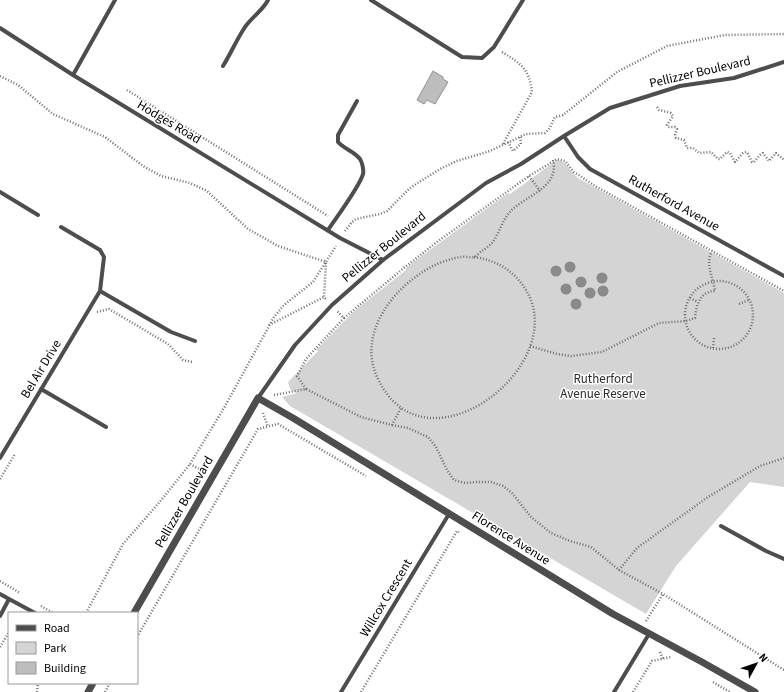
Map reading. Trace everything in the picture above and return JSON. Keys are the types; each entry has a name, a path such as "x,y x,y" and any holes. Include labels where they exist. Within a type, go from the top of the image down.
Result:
{"street":[{"path":"73,75 115,0"},
{"path":"223,66 245,28 254,16 265,6 268,0"},
{"path":"371,0 462,57 482,58 493,48 523,0"},
{"name":"Hodges Road","path":"0,28 73,75 340,238 383,260"},
{"name":"Pellizzer Boulevard","path":"135,612 258,398 295,345 332,305 383,260 486,183 521,164 610,108 680,86 734,78 784,62"},
{"path":"328,230 357,186 363,174 360,160 338,142 338,135 357,101"},
{"name":"Rutherford Avenue","path":"564,136 578,157 590,169 784,276"},
{"path":"0,192 38,215"},
{"name":"Bel Air Drive","path":"0,458 100,291 104,257 100,250 61,227"},
{"path":"100,291 171,332 195,341"},
{"path":"41,389 106,427"},
{"name":"Florence Avenue","path":"258,398 613,614 755,692"},
{"name":"Willcox Crescent","path":"342,692 449,514"},
{"path":"721,526 784,558"},
{"path":"0,594 33,612"},
{"path":"0,616 9,599"},
{"path":"614,692 649,634"}],"path":[{"path":"127,90 347,228 356,219 387,211 408,189 442,168 457,161 490,151 520,136 545,133 549,129 555,117 563,116 617,72 668,46 725,35 784,34"},
{"path":"493,48 516,61 526,71 532,92 503,144"},
{"path":"0,76 18,85 53,114 105,137 143,166 161,176 190,183 207,191 248,229 278,246 326,262"},
{"path":"657,107 659,110 671,113 673,116 667,125 668,127 675,127 677,129 675,134 676,138 684,140 688,148 694,148 699,153 711,152 718,159 720,159 727,152 730,153 735,162 743,153 746,152 752,162 754,162 763,153 770,161 773,155 776,154 784,160"},
{"path":"508,142 513,151 521,144 520,136"},
{"path":"344,318 437,242 553,160 557,159 565,161 574,172 584,180 784,291"},
{"path":"474,257 492,243 509,213 524,200 544,187 552,176 554,167 553,160"},
{"path":"530,176 540,191"},
{"path":"530,346 557,354 572,356 602,352 659,323 686,321 695,318 696,306 698,302 705,294 712,290 715,291 708,264 709,257 718,240"},
{"path":"87,612 123,544 190,464 224,408 274,317 284,305 313,282 333,250"},
{"path":"461,257 486,258 509,270 519,279 533,304 535,317 530,346 517,370 509,381 489,400 456,416 443,418 416,415 401,408 380,385 374,373 371,349 372,336 377,324 392,300 412,280 424,272 449,260 461,257"},
{"path":"713,281 720,281 734,285 745,294 749,300 753,314 752,322 746,335 741,341 728,348 712,348 703,345 689,330 686,321 687,305 690,298 700,287 713,281"},
{"path":"269,325 324,297"},
{"path":"690,298 698,302"},
{"path":"739,304 749,300"},
{"path":"96,312 109,309 168,344 183,360 192,362"},
{"path":"712,348 714,338"},
{"path":"258,398 306,389 361,417 408,428 428,437 436,447 447,470 454,480 466,483 484,482 497,484 508,490 531,517 551,533 590,547 619,570 662,594 784,670"},
{"path":"392,425 401,408"},
{"path":"138,635 258,429 278,424 370,479"},
{"path":"0,480 15,453"},
{"path":"619,570 637,548 708,497 760,466 784,458"},
{"path":"190,464 212,477"},
{"path":"443,522 464,535"},
{"path":"361,692 457,531"},
{"path":"641,629 662,594"},
{"path":"0,647 8,634"},
{"path":"644,643 660,651 663,658"},
{"path":"633,692 652,661 670,657 677,661"},
{"path":"710,680 730,692"}],"green space":[{"name":"Rutherford Avenue Reserve","path":"557,160 566,164 578,178 784,293 784,487 750,482 676,566 646,614 290,406 282,397 297,393 290,389 288,382 318,351 316,350 352,313 406,270 406,268 412,263 508,193 510,194"}],"building":[{"path":"433,71 448,82 435,104 427,100 424,104 417,100"}]}
